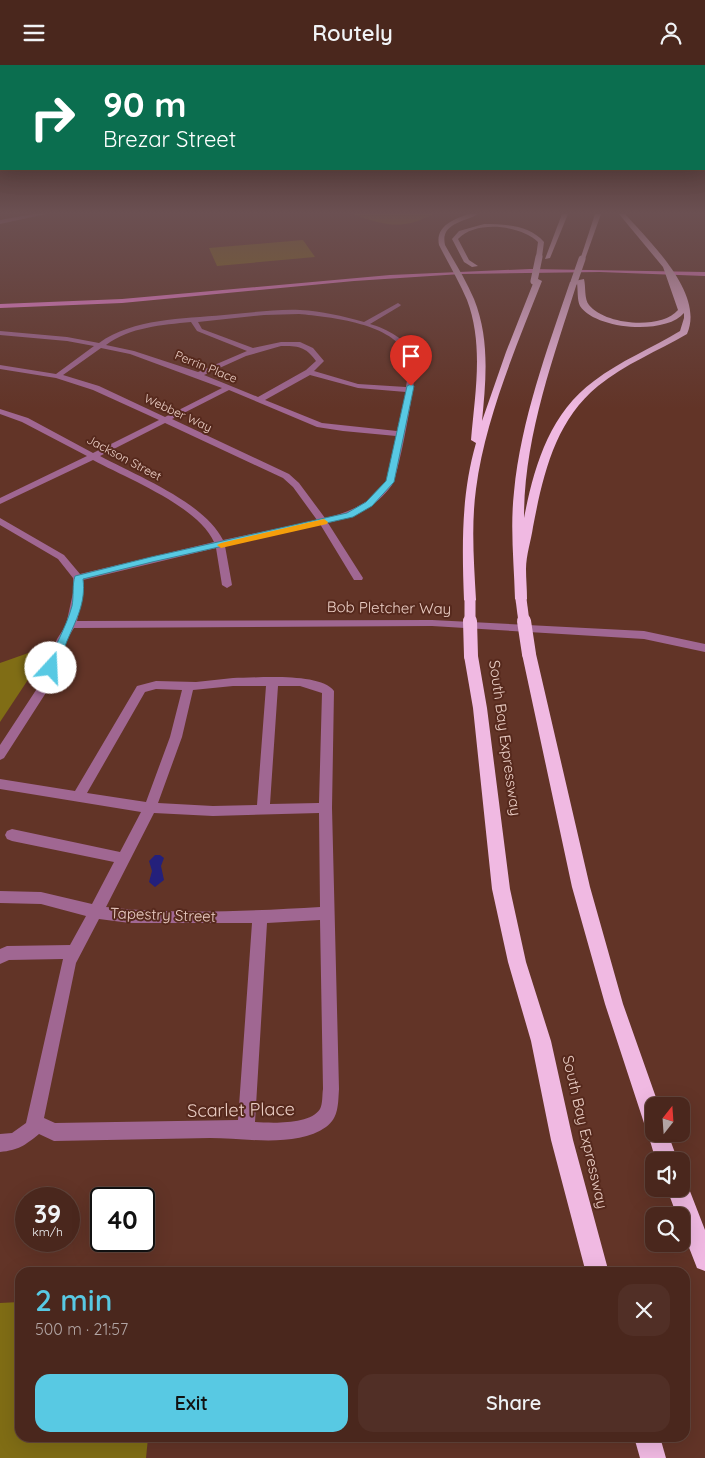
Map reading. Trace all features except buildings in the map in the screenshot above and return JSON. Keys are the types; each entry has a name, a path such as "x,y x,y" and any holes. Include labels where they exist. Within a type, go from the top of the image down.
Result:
{"highway":[{"path":"459,279 474,308 481,341 482,366 473,474"},
{"path":"536,279 536,283"},
{"name":"South Bay Expressway","path":"538,279 497,391 473,474 468,544 471,657 494,821 501,889 517,962 541,1041 562,1140 596,1267"},
{"path":"578,279 539,389 531,421 519,491 521,599 529,654 581,887 614,1004 645,1097"},
{"path":"578,282 583,304 592,313 621,323 655,324 673,319 681,312 674,279"},
{"path":"684,279 688,282"},
{"path":"520,565 543,464 556,428 566,411 580,396 604,377 684,332 692,326 698,315"},
{"path":"681,1197 705,1261"},
{"path":"649,1442 654,1458"}],"main road":[{"path":"0,300 137,294 291,279"},
{"path":"0,306 138,300 357,279"}],"street":[{"path":"366,323 398,305"},
{"path":"57,376 112,337 136,328 290,311 332,315 366,323 403,344 410,355 412,363 410,390 390,482 376,498 350,515 151,559 78,578"},
{"path":"194,321 199,330 251,350"},
{"name":"Perrin Place","path":"0,333 65,339 142,355 198,375 320,425 400,434"},
{"path":"198,375 251,350 278,344 303,346 314,351 320,361 309,372 258,400"},
{"name":"Webber Way","path":"0,367 57,376 96,388 286,476 296,485 323,522 358,578"},
{"path":"309,372 334,381 358,386 410,390"},
{"path":"0,501 94,456 227,388"},
{"name":"Jackson Street","path":"0,411 22,418 190,508 210,525 221,545"},
{"path":"0,521 61,557 78,578 79,588 77,605 71,625 62,639 43,688 0,755"},
{"path":"221,545 227,585"},
{"name":"Bob Pletcher Way","path":"71,625 432,623 644,635 705,647"},
{"name":"Scarlet Place","path":"38,1124 54,1132 296,1129 317,1124 328,1112 331,1089 325,808 328,691 318,686 300,683 233,682 188,686 156,685 141,689 78,797"},
{"path":"263,810 272,684"},
{"path":"0,1143 15,1142 38,1124 34,1122 69,962 97,912 150,808 176,737 184,710 188,686"},
{"path":"0,784 150,808 213,811 325,808"},
{"path":"12,835 123,858"},
{"name":"Tapestry Street","path":"0,897 41,898 97,912 130,916 260,917 328,913"},
{"path":"246,1130 260,917"},
{"path":"0,957 7,953 74,952"}],"shaded area":[{"path":"51,645 0,722 0,663"},
{"path":"155,855 160,855 164,858 161,866 164,880 155,887 149,882 152,871 149,861"},
{"path":"15,1302 15,1442 148,1442 146,1458 0,1458 0,1303"}],"slow traffic":[{"path":"221,545 324,522"}],"route":[{"path":"51,668 62,639 71,625 77,605 78,578 151,559 323,522 350,515 369,504 390,482 411,386"}]}
